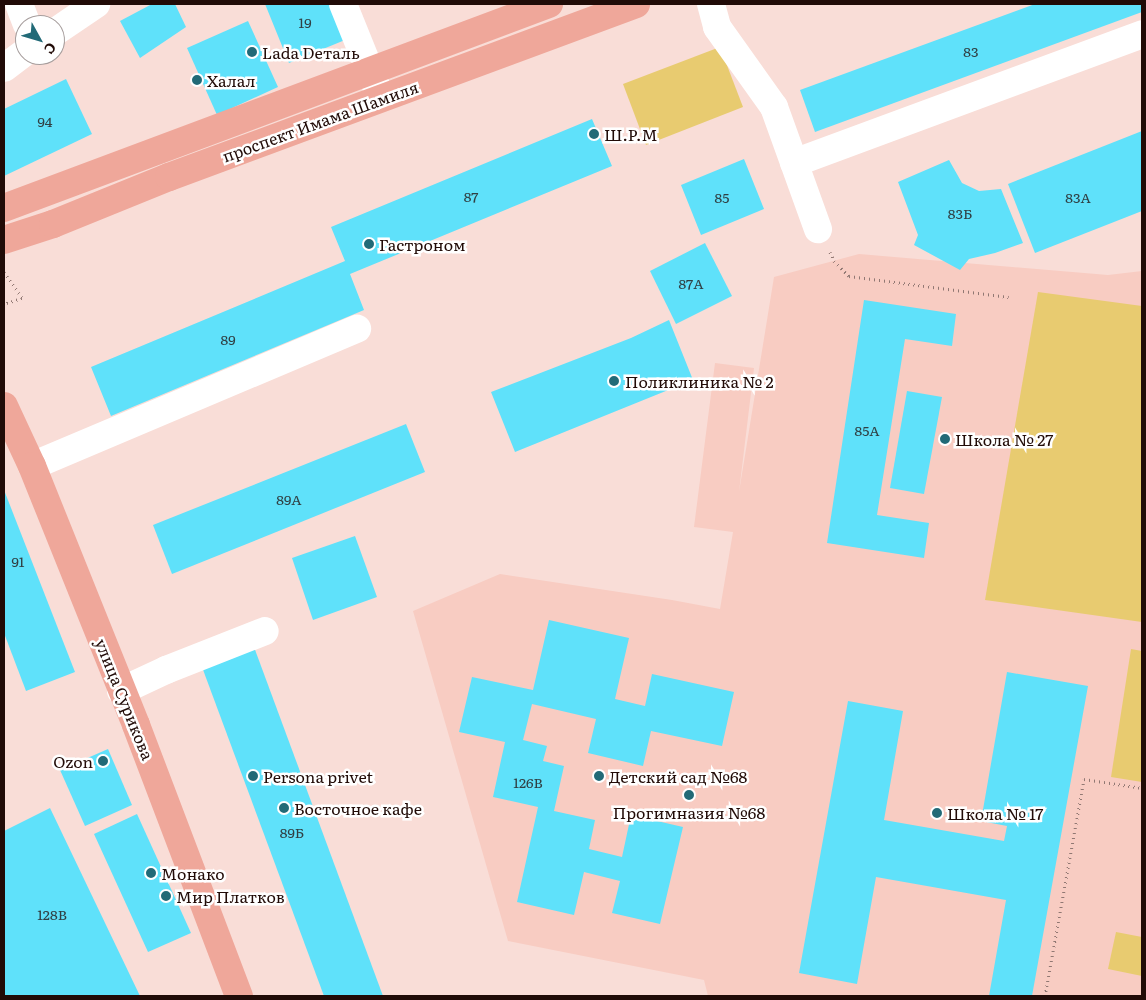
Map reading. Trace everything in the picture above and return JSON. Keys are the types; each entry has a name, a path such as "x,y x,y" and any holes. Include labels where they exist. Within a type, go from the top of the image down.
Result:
{"main road":[{"name":"проспект Имама Шамиля","path":"4,208 549,4"},
{"name":"проспект Имама Шамиля","path":"4,240 53,224 169,177 636,4"},
{"name":"улица Сурикова","path":"4,406 32,466 136,725 239,996"}],"street":[{"path":"65,25 96,4"},
{"path":"344,4 381,98"},
{"path":"711,4 717,27 774,107 818,229"},
{"path":"794,163 1142,34"},
{"path":"4,68 15,60"},
{"path":"32,466 357,329"},
{"path":"121,691 166,670 265,631"}],"path":[{"path":"818,229 834,261 849,276 1008,297"},
{"path":"4,272 22,298 4,304"},
{"path":"1045,996 1084,779 1142,788"}],"shaded area":[{"path":"720,47 743,107 646,145 623,84"},
{"path":"859,254 1108,275 1142,271 1142,996 708,996 704,980 508,941 413,611 500,574 720,609 733,532 694,527 715,363 754,368 739,492 774,277"},
{"path":"1038,292 1142,306 1142,622 985,600"},
{"path":"1131,649 1142,651 1142,782 1111,777"},
{"path":"1116,932 1142,937 1142,976 1108,969"}],"building":[{"path":"152,4 175,4 186,27 140,58 120,21"},
{"path":"265,4 330,4 345,40 289,63"},
{"path":"1035,4 1142,4 1142,12 815,132 800,90"},
{"path":"248,21 278,87 217,115 187,48"},
{"path":"66,79 92,134 4,176 4,109"},
{"path":"592,119 612,166 350,274 364,310 111,416 91,367 345,261 331,227"},
{"path":"1142,131 1142,211 1035,253 1008,184"},
{"path":"744,159 764,209 701,235 681,185"},
{"path":"949,160 962,183 979,191 1001,189 1023,243 995,253 969,259 960,270 914,245 918,235 898,182"},
{"path":"705,243 732,296 676,324 650,271"},
{"path":"864,300 956,314 952,346 905,339 877,515 929,523 924,558 827,543"},
{"path":"669,320 693,380 515,452 491,392 631,338"},
{"path":"907,391 942,397 924,494 890,488"},
{"path":"406,424 425,472 172,574 153,525"},
{"path":"4,490 75,672 26,691 4,633"},
{"path":"355,536 377,597 313,620 292,558"},
{"path":"549,620 629,638 615,699 645,706 652,674 734,692 722,746 651,731 643,766 588,753 596,719 532,704 523,740 547,746 543,761 564,766 554,811 595,820 589,849 622,857 631,815 683,827 660,924 612,913 620,881 584,872 574,915 517,902 538,807 493,797 505,742 459,732 472,677 533,690"},
{"path":"254,647 383,996 324,996 202,667"},
{"path":"1007,672 1088,686 1032,996 989,996 1006,900 876,877 857,984 799,973 848,701 903,711 884,820 1004,841 1007,826 981,821"},
{"path":"108,749 132,805 85,826 60,770"},
{"path":"50,808 140,996 4,996 4,831"},
{"path":"137,814 191,933 148,952 94,834"}],"place":[{"name":"Lada Dеталь","path":"252,52"},
{"name":"Халал","path":"197,80"},
{"name":"Ш.Р.М","path":"594,134"},
{"name":"Гастроном","path":"369,244"},
{"name":"Поликлиника № 2","path":"614,381"},
{"name":"Школа № 27","path":"945,439"},
{"name":"Ozon","path":"103,761"},
{"name":"Persona privet","path":"253,776"},
{"name":"Детский сад №68","path":"599,776"},
{"name":"Прогимназия №68","path":"689,795"},
{"name":"Восточное кафе","path":"284,808"},
{"name":"Школа № 17","path":"937,813"},
{"name":"Монако","path":"151,873"},
{"name":"Мир Платков","path":"166,896"}]}
